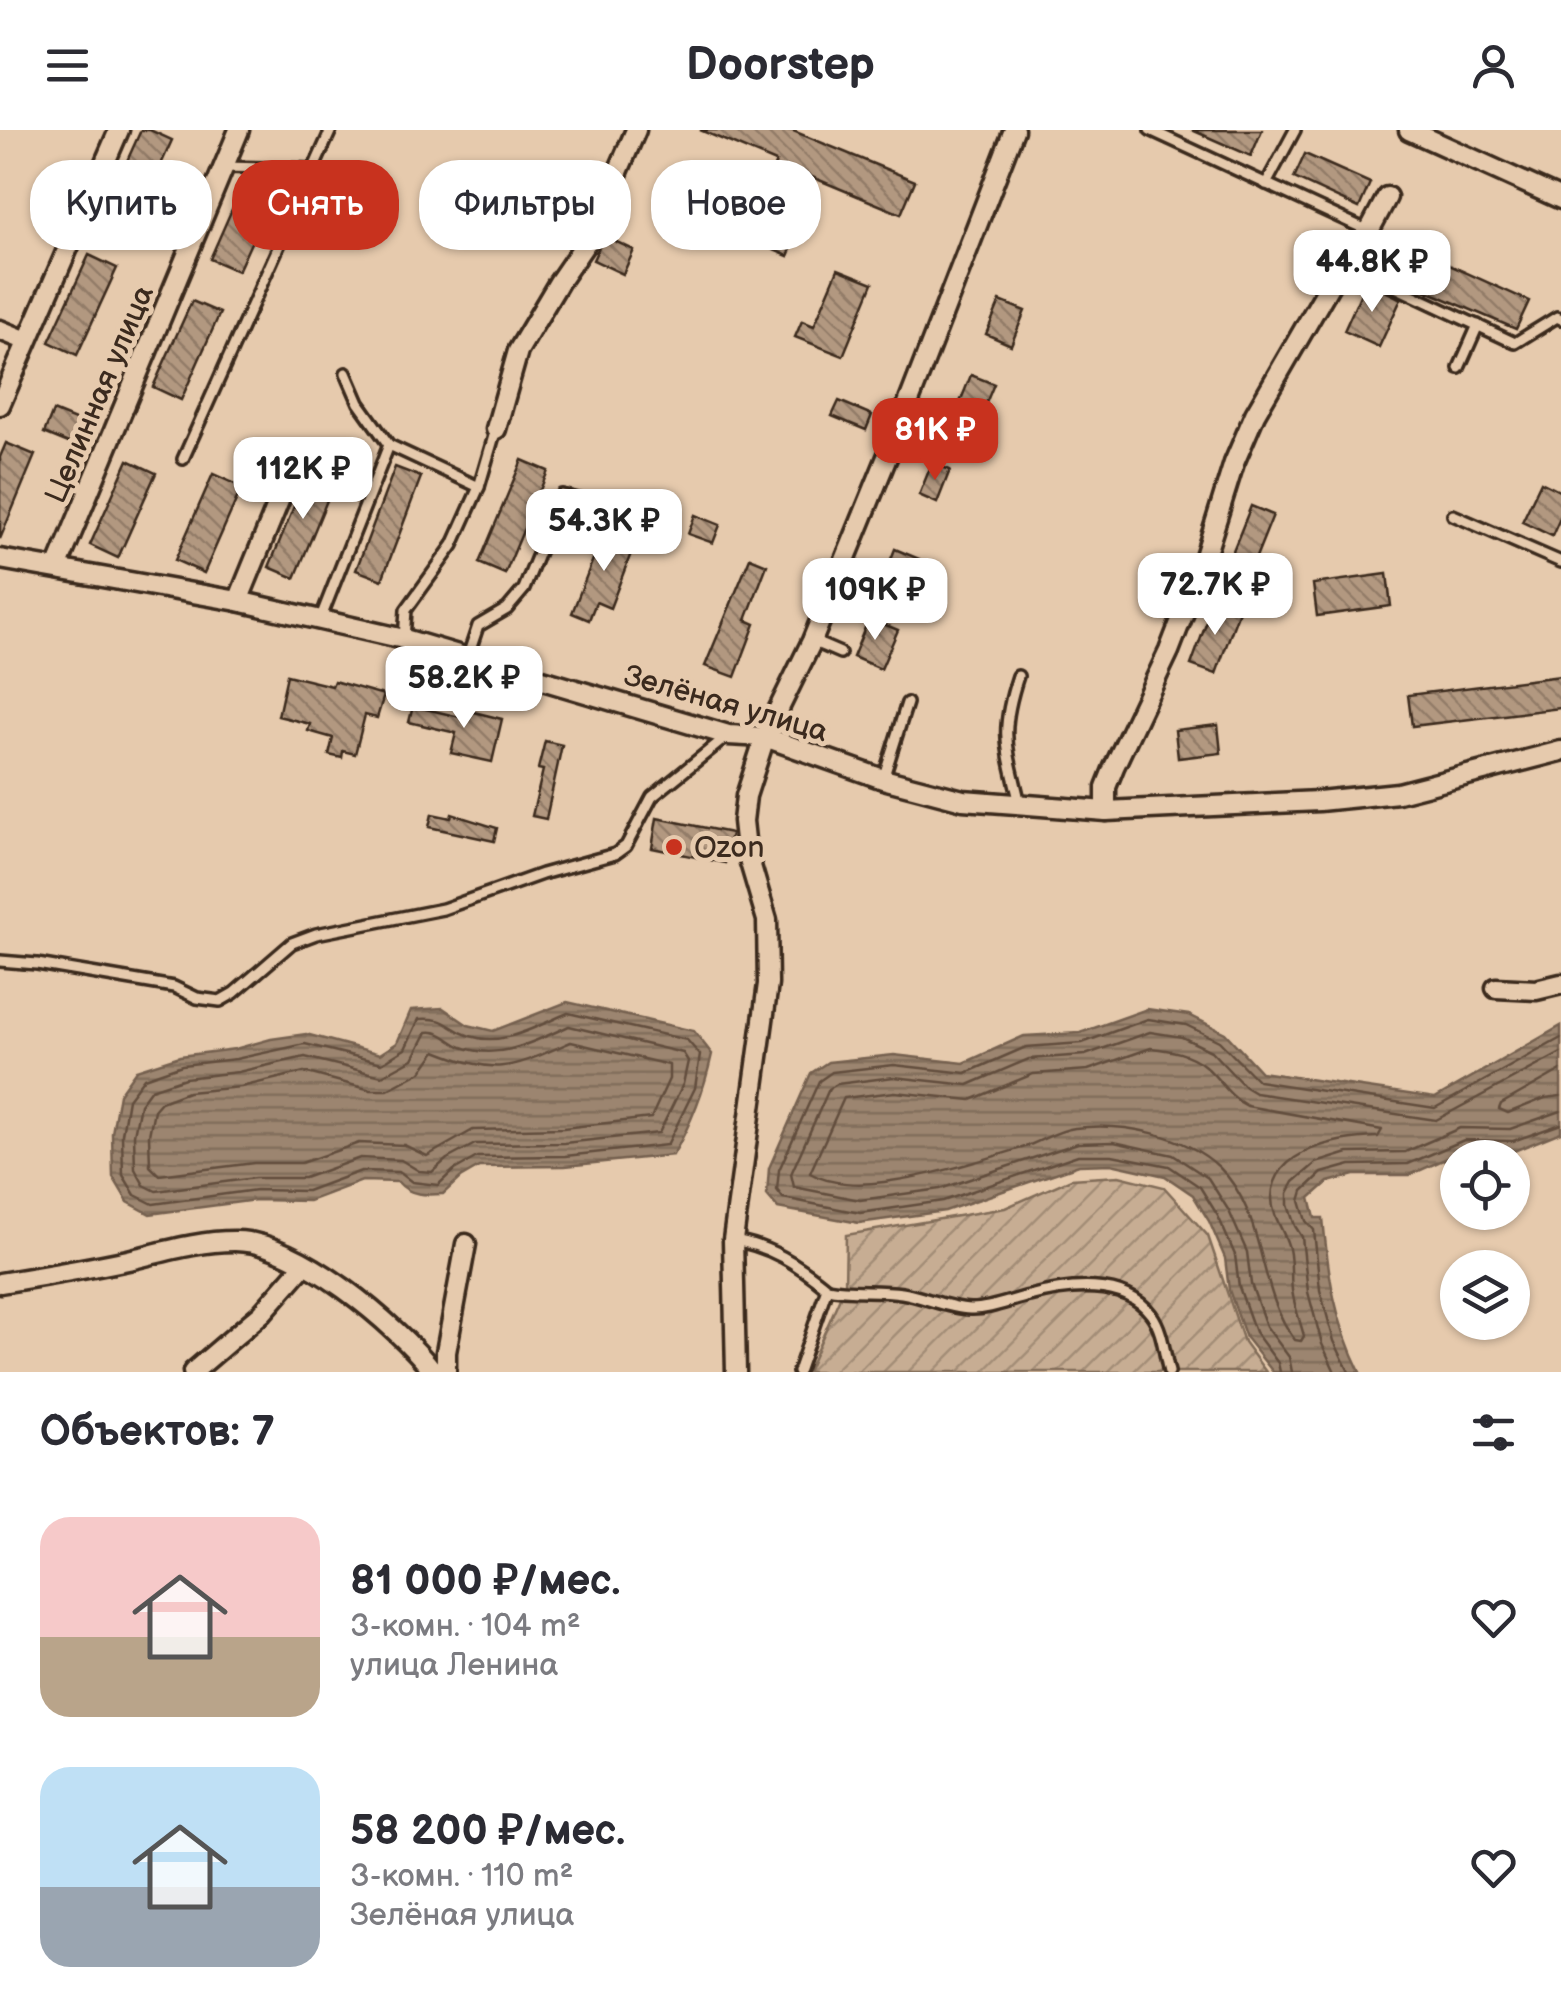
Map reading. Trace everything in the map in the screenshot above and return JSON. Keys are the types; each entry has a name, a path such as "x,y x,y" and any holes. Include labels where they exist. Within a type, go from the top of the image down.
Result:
{"street":[{"path":"0,405 120,130"},
{"name":"Целинная улица","path":"57,568 240,130"},
{"path":"496,429 518,351 590,237 636,130"},
{"path":"736,1372 733,1240 768,984 767,920 746,850 746,796 765,736 812,641 1014,130"},
{"path":"1409,130 1561,199"},
{"path":"1106,811 1106,787 1170,651 1234,463 1255,414 1343,262 1369,231 1388,197"},
{"path":"0,330 27,341"},
{"path":"238,602 292,469"},
{"name":"Зелёная улица","path":"0,559 238,602 468,656 728,735 765,736 882,779 963,800 1106,811 1319,801 1398,793 1561,751"},
{"path":"1496,988 1536,990 1561,984"},
{"path":"0,1283 237,1240 270,1248 334,1281 386,1320 434,1372"},
{"path":"446,1372 446,1352 466,1244"},
{"path":"193,1372 262,1313 304,1264"}],"lane":[{"path":"318,160 331,130"},
{"path":"1150,130 1369,231"},
{"path":"1266,184 1294,130"},
{"path":"224,167 232,167"},
{"path":"183,458 277,250"},
{"path":"1343,262 1515,343 1556,317 1561,319"},
{"path":"1460,368 1478,326"},
{"path":"346,373 359,404 389,446 478,488"},
{"path":"404,640 406,610 453,546 478,488 496,429"},
{"path":"320,620 389,446"},
{"path":"468,656 478,626 507,609 524,589 562,495 638,514"},
{"path":"1453,514 1561,562"},
{"path":"812,641 840,653"},
{"path":"1018,676 1006,712 1004,733 1021,806"},
{"path":"882,779 907,703"},
{"path":"0,961 174,987 197,998 220,1001 292,943 316,934 443,909 542,874 615,854 626,846 652,798 728,735"},
{"path":"733,1240 757,1244 801,1267 826,1288 852,1293 906,1294 972,1309 1060,1288 1109,1290 1130,1296 1150,1312 1160,1331 1168,1372"},
{"path":"798,1372 826,1288"}],"shaded area":[{"path":"1119,1176 1164,1187 1208,1236 1244,1342 1266,1372 807,1372 845,1286 846,1235 1005,1208 1071,1179"}],"water":[{"path":"567,1002 694,1031 712,1054 697,1106 673,1155 565,1166 479,1167 443,1194 413,1192 398,1182 362,1181 309,1201 256,1200 150,1214 128,1202 113,1177 112,1133 119,1094 136,1070 180,1056 306,1034 380,1054 397,1043 411,1010 443,1008 468,1025 493,1031"},
{"path":"1147,1009 1189,1015 1225,1033 1261,1072 1435,1098 1561,1026 1561,1132 1530,1145 1530,1140 1440,1140 1440,1161 1410,1175 1354,1175 1328,1182 1310,1198 1315,1218 1323,1218 1334,1297 1360,1372 1273,1372 1246,1338 1229,1290 1225,1258 1209,1221 1193,1195 1165,1176 1111,1164 1079,1165 945,1211 859,1223 778,1208 767,1195 769,1168 811,1073 828,1062 894,1055 964,1063 1024,1036 1080,1033"}],"building":[{"path":"141,130 172,140 163,160 127,160"},
{"path":"700,130 791,130 915,181 901,214 821,181 821,160 771,160"},
{"path":"1192,130 1262,130 1251,156"},
{"path":"1305,154 1370,183 1359,208 1294,178"},
{"path":"232,209 232,250 248,250 238,271 210,259"},
{"path":"1381,234 1529,301 1516,329 1373,268 1368,262"},
{"path":"598,250 634,250 623,274 593,260"},
{"path":"89,255 117,268 77,355 49,342"},
{"path":"838,269 873,283 843,356 795,337 802,321 814,326"},
{"path":"1366,282 1401,299 1379,347 1344,331"},
{"path":"192,301 220,313 181,400 153,387"},
{"path":"1000,301 1025,311 1011,345 986,334"},
{"path":"971,375 994,384 974,432 952,422"},
{"path":"839,401 872,415 866,430 832,416"},
{"path":"53,411 80,422 71,444 44,433"},
{"path":"6,443 35,455 0,539 0,457"},
{"path":"128,460 156,473 118,558 90,545"},
{"path":"522,460 548,471 505,574 479,563"},
{"path":"932,463 950,470 937,503 919,495"},
{"path":"311,465 337,476 295,578 269,567"},
{"path":"395,467 421,477 382,580 356,570"},
{"path":"213,474 242,487 204,573 175,560"},
{"path":"1541,482 1561,492 1561,516 1552,536 1522,522"},
{"path":"1251,506 1273,515 1250,572 1228,563"},
{"path":"695,515 720,525 713,543 688,534"},
{"path":"604,531 635,543 610,608 596,602 589,620 572,613"},
{"path":"895,549 919,559 905,593 882,582"},
{"path":"750,558 767,565 746,620 755,624 735,677 705,666"},
{"path":"1387,574 1391,606 1317,616 1313,584"},
{"path":"1214,602 1239,611 1216,674 1191,665"},
{"path":"869,618 898,630 881,669 853,657"},
{"path":"287,675 332,686 334,681 384,695 377,718 365,715 355,754 343,751 342,758 329,755 333,738 308,731 310,724 278,716"},
{"path":"1561,676 1561,708 1412,726 1408,695"},
{"path":"413,706 460,717 462,709 502,719 492,762 451,753 456,733 409,722"},
{"path":"1218,725 1221,753 1178,758 1175,730"},
{"path":"545,741 562,745 546,819 532,816"},
{"path":"432,814 451,818 452,814 497,828 494,841 429,827"},
{"path":"657,818 731,833 725,863 652,848"}],"place":[{"name":"Ozon","path":"674,847"}]}
